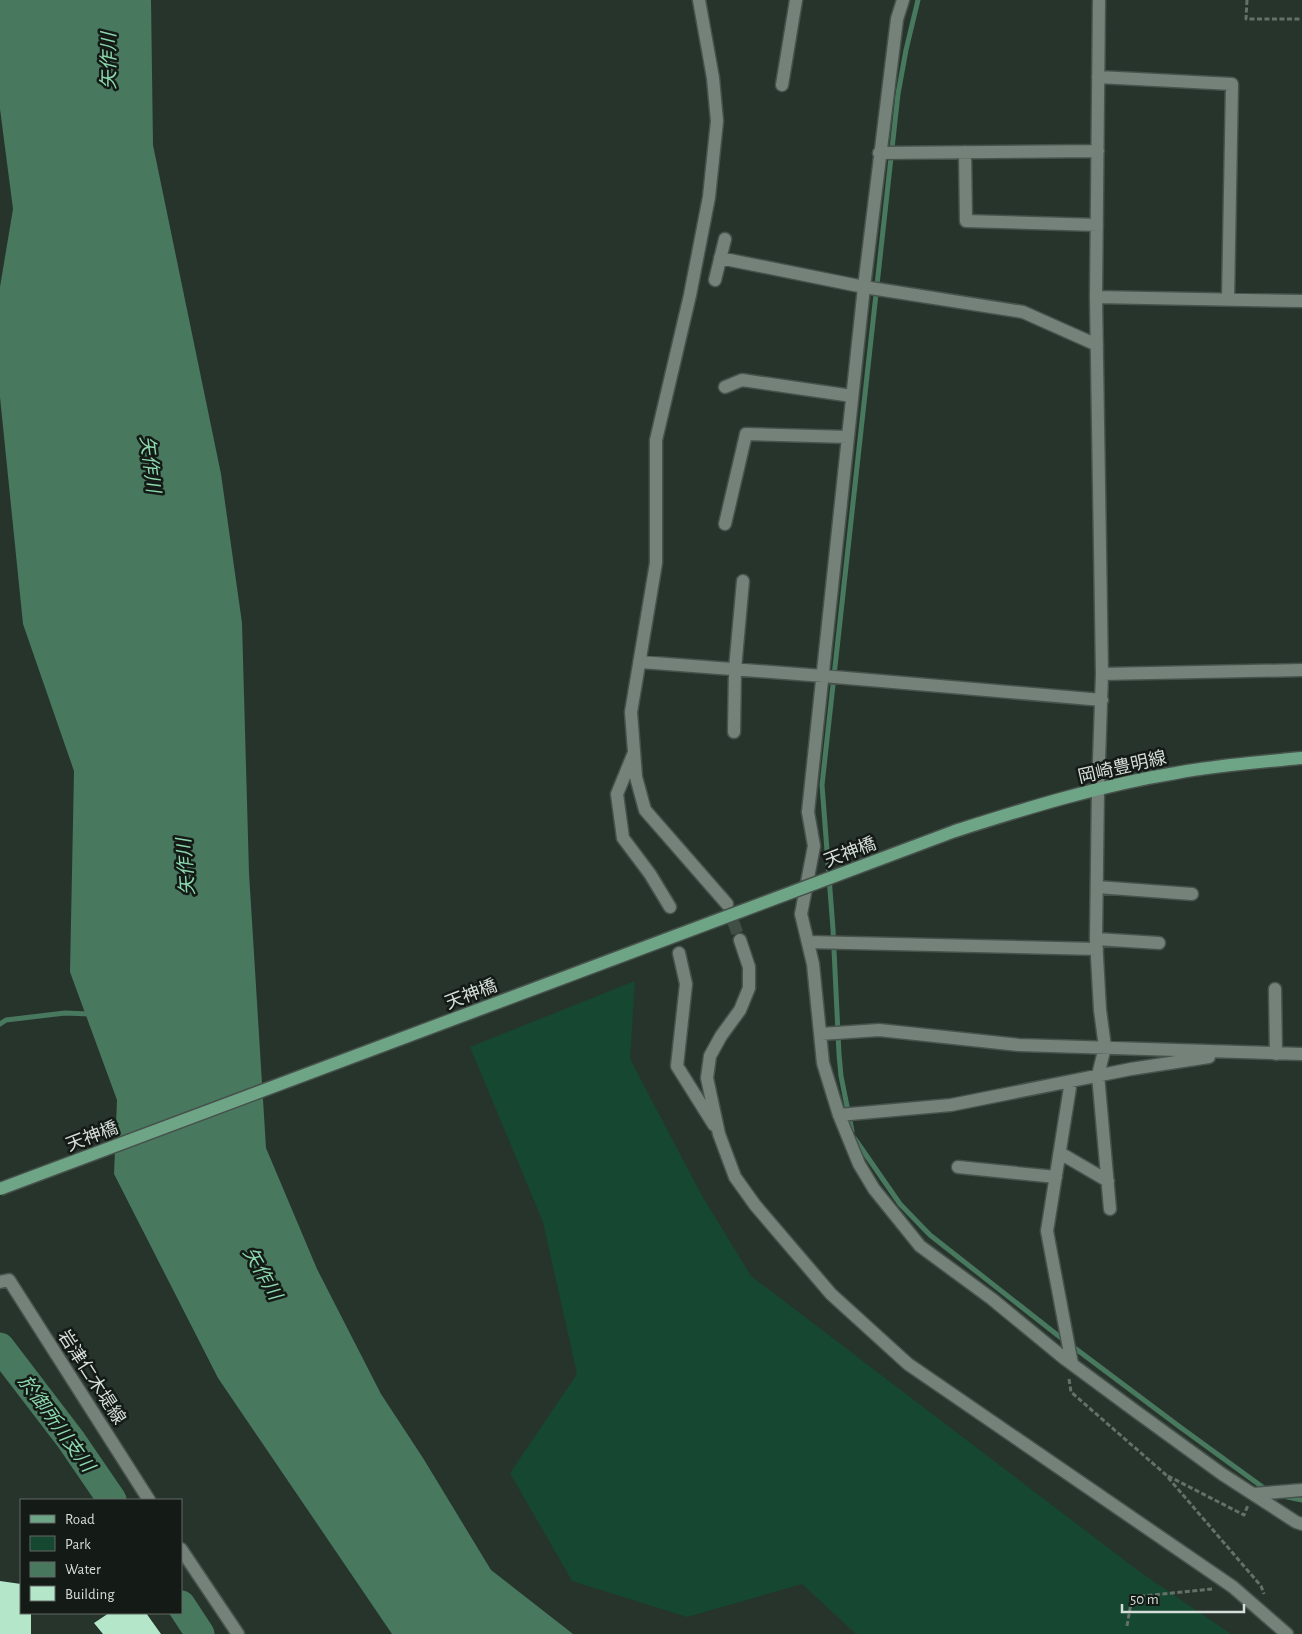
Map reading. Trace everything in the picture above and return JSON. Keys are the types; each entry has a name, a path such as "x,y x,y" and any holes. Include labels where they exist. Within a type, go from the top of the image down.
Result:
{"main road":[{"name":"岡崎豊明線","path":"955,832 1027,808 1098,789 1176,773 1302,758"},
{"name":"天神橋","path":"0,1189 955,832"}],"street":[{"path":"699,0 713,78 717,121 709,198 690,295 656,440 656,563 641,662 631,712 636,777 645,810 727,904"},
{"path":"782,85 796,0"},
{"path":"903,0 897,19 879,153 808,812 814,846 801,914 813,964 824,1063 839,1115 859,1164 874,1189 920,1246 992,1299 1068,1362 1222,1474 1302,1524"},
{"path":"1099,0 1096,298 1102,700 1098,789 1097,944 1100,1010 1105,1047 1098,1075 1110,1209"},
{"path":"1098,77 1232,84 1228,300"},
{"path":"879,153 1098,151"},
{"path":"965,152 966,221 1097,226"},
{"path":"716,280 725,239"},
{"path":"720,258 864,287 1023,312 1097,345"},
{"path":"1096,298 1302,301"},
{"path":"725,387 742,380 852,396"},
{"path":"725,524 746,434 848,438"},
{"path":"734,732 735,669 743,582"},
{"path":"641,662 1102,700"},
{"path":"1102,674 1302,670"},
{"path":"634,753 617,794 623,838 650,874 670,907"},
{"path":"1097,888 1192,894"},
{"path":"740,940 749,967 749,988 740,1010 721,1036 710,1056 707,1078 719,1134 735,1177 755,1205 831,1294 908,1364 1233,1587 1287,1634"},
{"path":"808,942 1159,943"},
{"path":"679,953 686,984 677,1066 719,1134"},
{"path":"1275,989 1276,1054"},
{"path":"821,1034 879,1030 1019,1045 1302,1054"},
{"path":"839,1115 951,1105 1098,1075 1174,1062 1244,1053"},
{"path":"1068,1362 1047,1231 1071,1081"},
{"path":"1060,1153 1108,1180"},
{"path":"958,1167 1056,1177"},
{"name":"岩津仁木堤線","path":"0,1282 8,1280 148,1499"},
{"path":"1254,1494 1302,1490"},
{"path":"182,1550 238,1634"}],"path":[{"path":"1247,0 1246,18 1302,19"},
{"path":"1068,1362 1071,1392 1165,1474 1261,1586 1267,1602"},
{"path":"1165,1474 1244,1515 1254,1494"},
{"path":"1128,1626 1132,1597 1233,1587"}],"green space":[{"path":"635,981 630,1059 701,1194 751,1276 1140,1572 1231,1634 856,1634 802,1584 687,1617 572,1581 510,1473 577,1374 543,1222 470,1047"}],"water":[{"name":"矢作川","path":"0,0 151,0 153,145 221,474 242,623 249,873 266,1148 317,1269 381,1394 423,1458 491,1570 573,1634 392,1634 218,1378 114,1174 117,1100 70,972 74,771 23,624 0,397 0,287 13,209 0,109"}],"building":[{"path":"0,1581 20,1584 20,1614 31,1614 31,1634 0,1634"},
{"path":"108,1614 147,1614 161,1634 103,1634 94,1623"}],"waterway":[{"path":"852,1131 841,1076 839,1054 833,929 822,785 898,94 918,0"},
{"path":"0,1024 6,1020 65,1013 90,1014"},
{"path":"855,1139 900,1204 930,1235 1065,1341"},
{"path":"1072,1346 1268,1491"},
{"name":"於御所川支川","path":"0,1347 71,1440 111,1499"},
{"path":"1283,1496 1302,1500"},
{"name":"於御所川支川","path":"182,1607 200,1634"}],"tunnel":[{"path":"727,905 740,940"}]}
